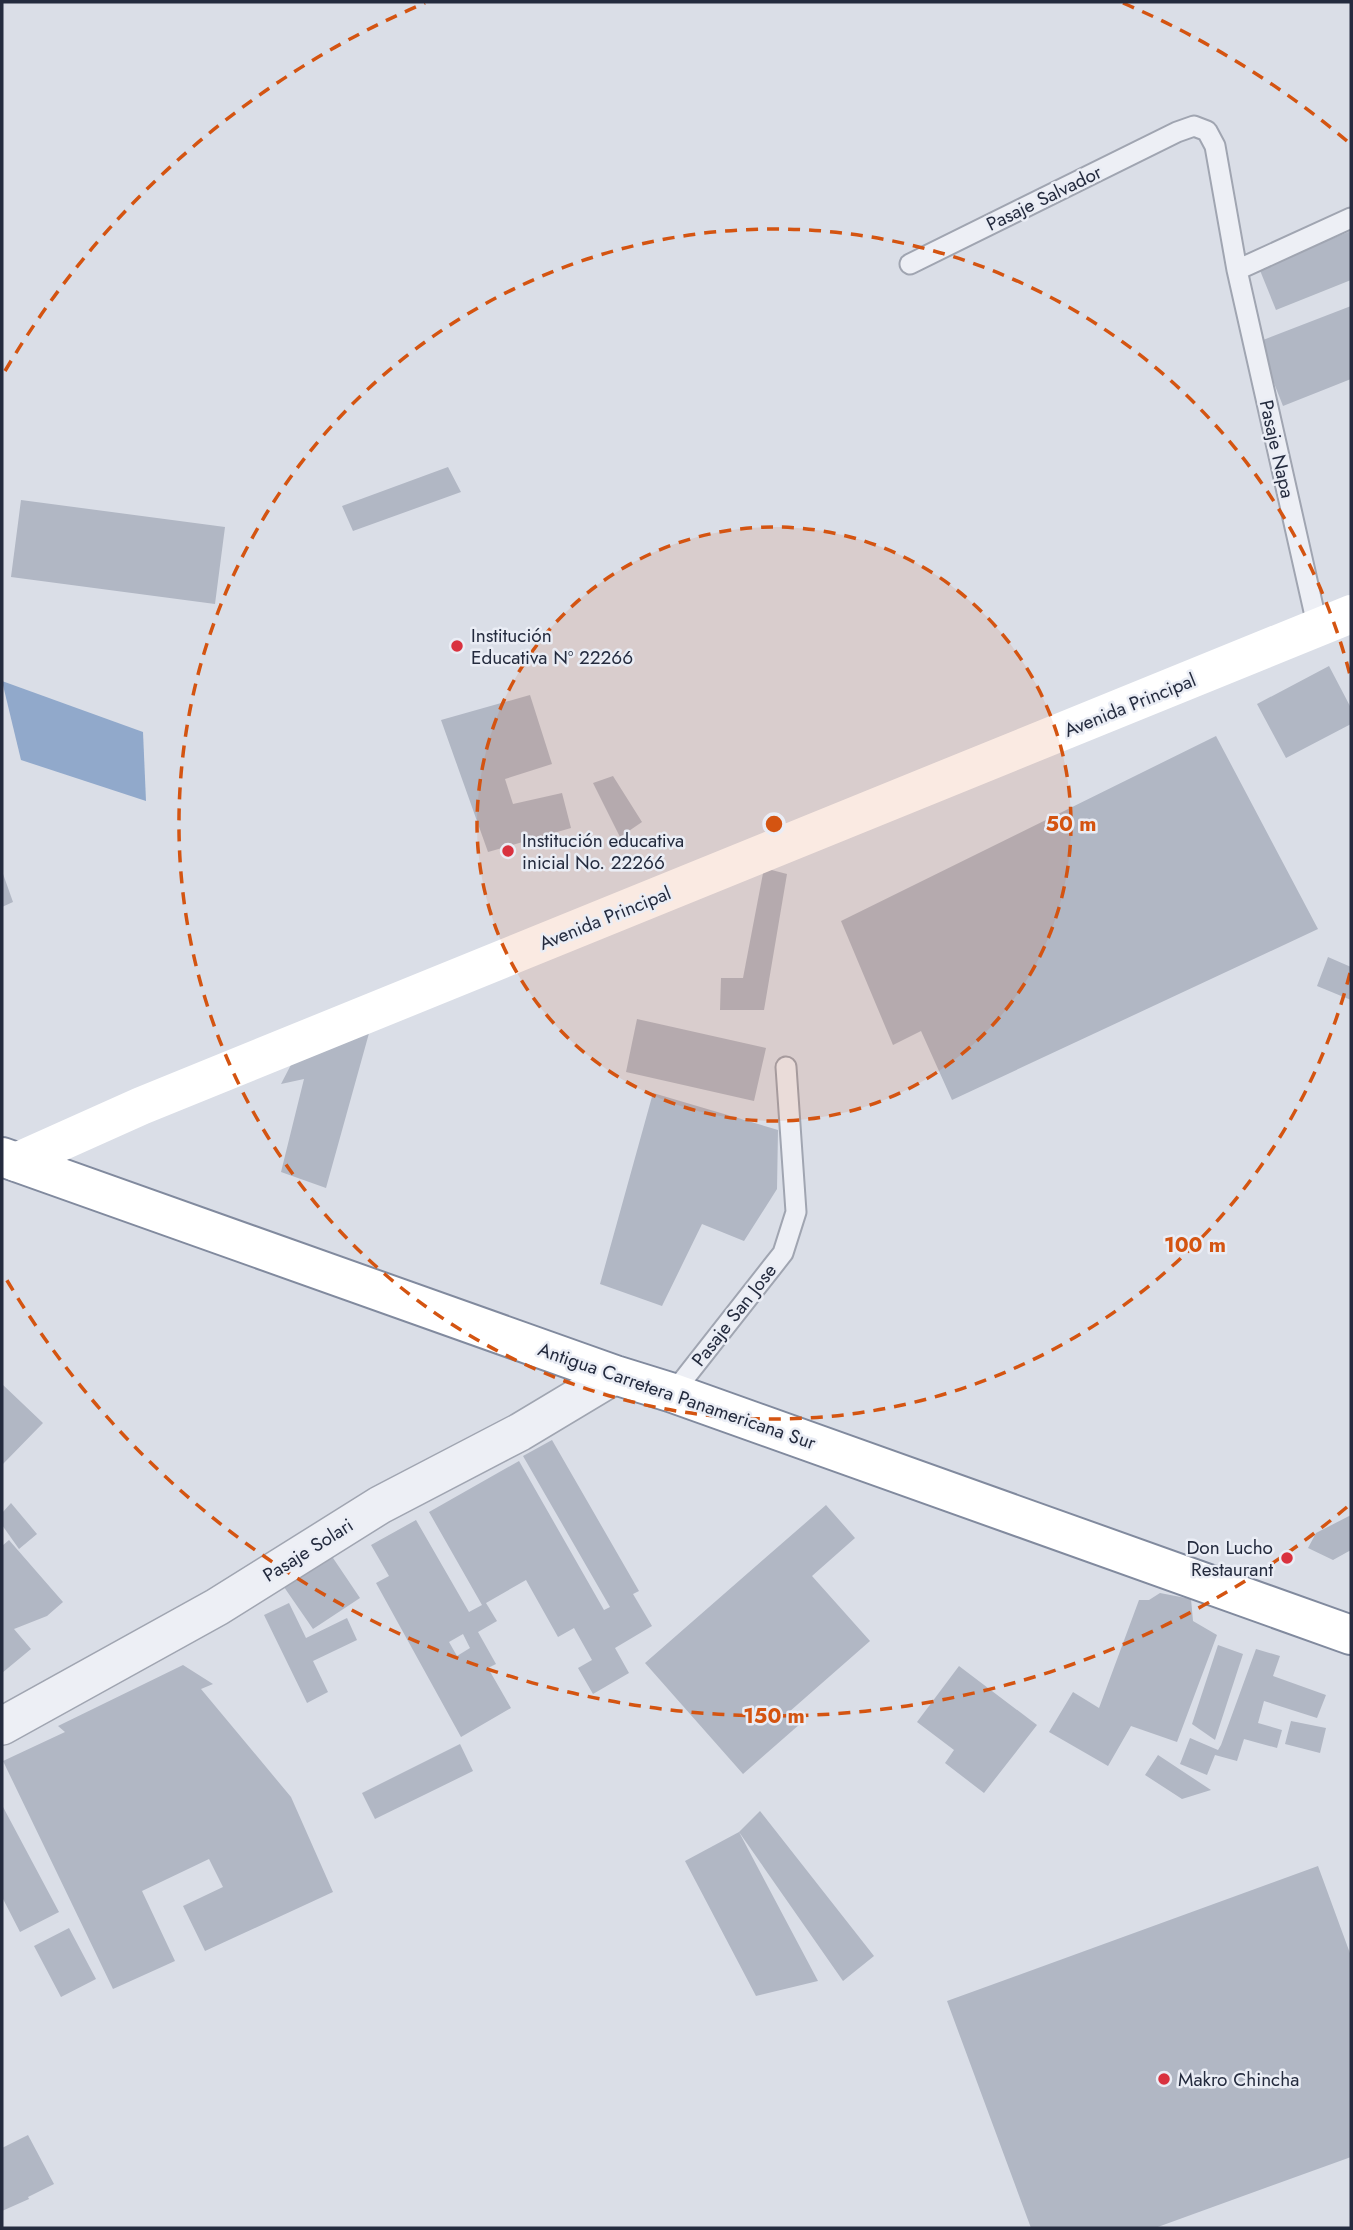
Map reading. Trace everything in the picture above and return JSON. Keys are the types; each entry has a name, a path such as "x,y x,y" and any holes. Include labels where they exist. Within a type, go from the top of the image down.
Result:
{"main road":[{"name":"Avenida Principal","path":"9,1160 1334,622"},
{"name":"Antigua Carretera Panamericana Sur","path":"9,1160 1351,1635"}],"street":[{"name":"Pasaje Solari","path":"2,1726 217,1607 380,1505 520,1432 615,1375"}],"lane":[{"name":"Pasaje Napa","path":"1177,132 1194,127 1207,131 1215,146 1237,270 1334,622"},
{"name":"Pasaje Salvador","path":"911,264 1177,132"},
{"path":"1237,270 1351,218"},
{"name":"Pasaje San Jose","path":"673,1393 783,1253 796,1212 786,1067"}],"water":[{"path":"2,681 143,732 146,801 21,760"}],"building":[{"path":"1351,231 1351,280 1276,310 1259,268"},
{"path":"1351,306 1351,379 1283,406 1258,342"},
{"path":"448,467 461,492 353,531 342,506"},
{"path":"21,500 225,527 215,604 11,577"},
{"path":"1329,666 1351,708 1351,724 1286,758 1257,704"},
{"path":"530,695 552,764 505,779 513,804 562,793 571,828 488,852 441,720"},
{"path":"1216,736 1318,929 952,1100 921,1031 893,1045 841,921"},
{"path":"613,776 642,822 620,837 593,783"},
{"path":"764,868 787,874 764,1010 720,1010 721,978 743,978"},
{"path":"2,871 13,902 2,907"},
{"path":"1328,957 1351,967 1351,1000 1317,986"},
{"path":"637,1019 766,1048 754,1101 626,1072"},
{"path":"371,1026 326,1188 281,1172 304,1079 281,1084 295,1057"},
{"path":"653,1093 778,1130 777,1189 744,1241 702,1224 662,1306 600,1284"},
{"path":"2,1384 43,1423 2,1465"},
{"path":"552,1440 639,1591 633,1594 652,1626 615,1648 629,1673 593,1694 578,1668 592,1660 574,1628 558,1637 526,1580 486,1603 497,1621 478,1632 496,1664 488,1668 511,1708 461,1737 376,1583 389,1576 371,1545 416,1520 469,1612 482,1605 429,1512 519,1461 604,1610 610,1607 523,1456","holes":["463,1634 470,1648 457,1656 449,1642"]},
{"path":"11,1503 37,1534 19,1549 2,1525 2,1513"},
{"path":"826,1505 855,1538 812,1576 870,1641 789,1712 800,1724 743,1774 645,1663"},
{"path":"1351,1515 1351,1550 1333,1560 1308,1548 1316,1533"},
{"path":"9,1540 63,1602 47,1616 14,1629 31,1649 2,1673 2,1546"},
{"path":"331,1555 360,1598 313,1629 284,1587"},
{"path":"1160,1593 1191,1599 1193,1621 1217,1635 1177,1742 1131,1726 1108,1766 1049,1732 1073,1692 1099,1708 1139,1600 1149,1600"},
{"path":"289,1603 306,1638 347,1618 357,1640 313,1661 328,1692 307,1703 264,1615"},
{"path":"1218,1645 1243,1654 1215,1740 1192,1724"},
{"path":"1256,1649 1280,1656 1273,1676 1326,1695 1317,1718 1264,1701 1258,1723 1282,1730 1277,1748 1244,1739 1237,1761 1215,1755 1207,1775 1180,1764 1190,1738 1218,1750"},
{"path":"183,1665 213,1684 201,1689 291,1797 333,1892 205,1951 183,1906 223,1887 209,1859 142,1891 175,1961 113,1989 3,1761 65,1732 58,1726"},
{"path":"959,1666 1037,1725 984,1793 945,1763 954,1750 917,1722"},
{"path":"1291,1721 1326,1728 1320,1753 1285,1744"},
{"path":"460,1744 473,1771 375,1819 362,1793"},
{"path":"1158,1755 1211,1790 1182,1799 1145,1775"},
{"path":"2,1805 59,1912 20,1932 2,1897"},
{"path":"760,1811 874,1956 843,1981 739,1832"},
{"path":"739,1832 818,1981 756,1996 685,1861"},
{"name":"Makro Chincha","path":"1318,1866 1351,1956 1351,2157 1155,2228 1031,2228 947,2001"},
{"path":"69,1928 96,1979 61,1997 34,1946"},
{"path":"28,2135 54,2184 2,2211 2,2148"}],"place":[{"name":"Institución Educativa Nº 22266","path":"457,646"},
{"name":"Institución educativa inicial No. 22266","path":"508,851"},
{"name":"Don Lucho Restaurant","path":"1287,1558"},
{"name":"Makro Chincha","path":"1164,2079"}]}
